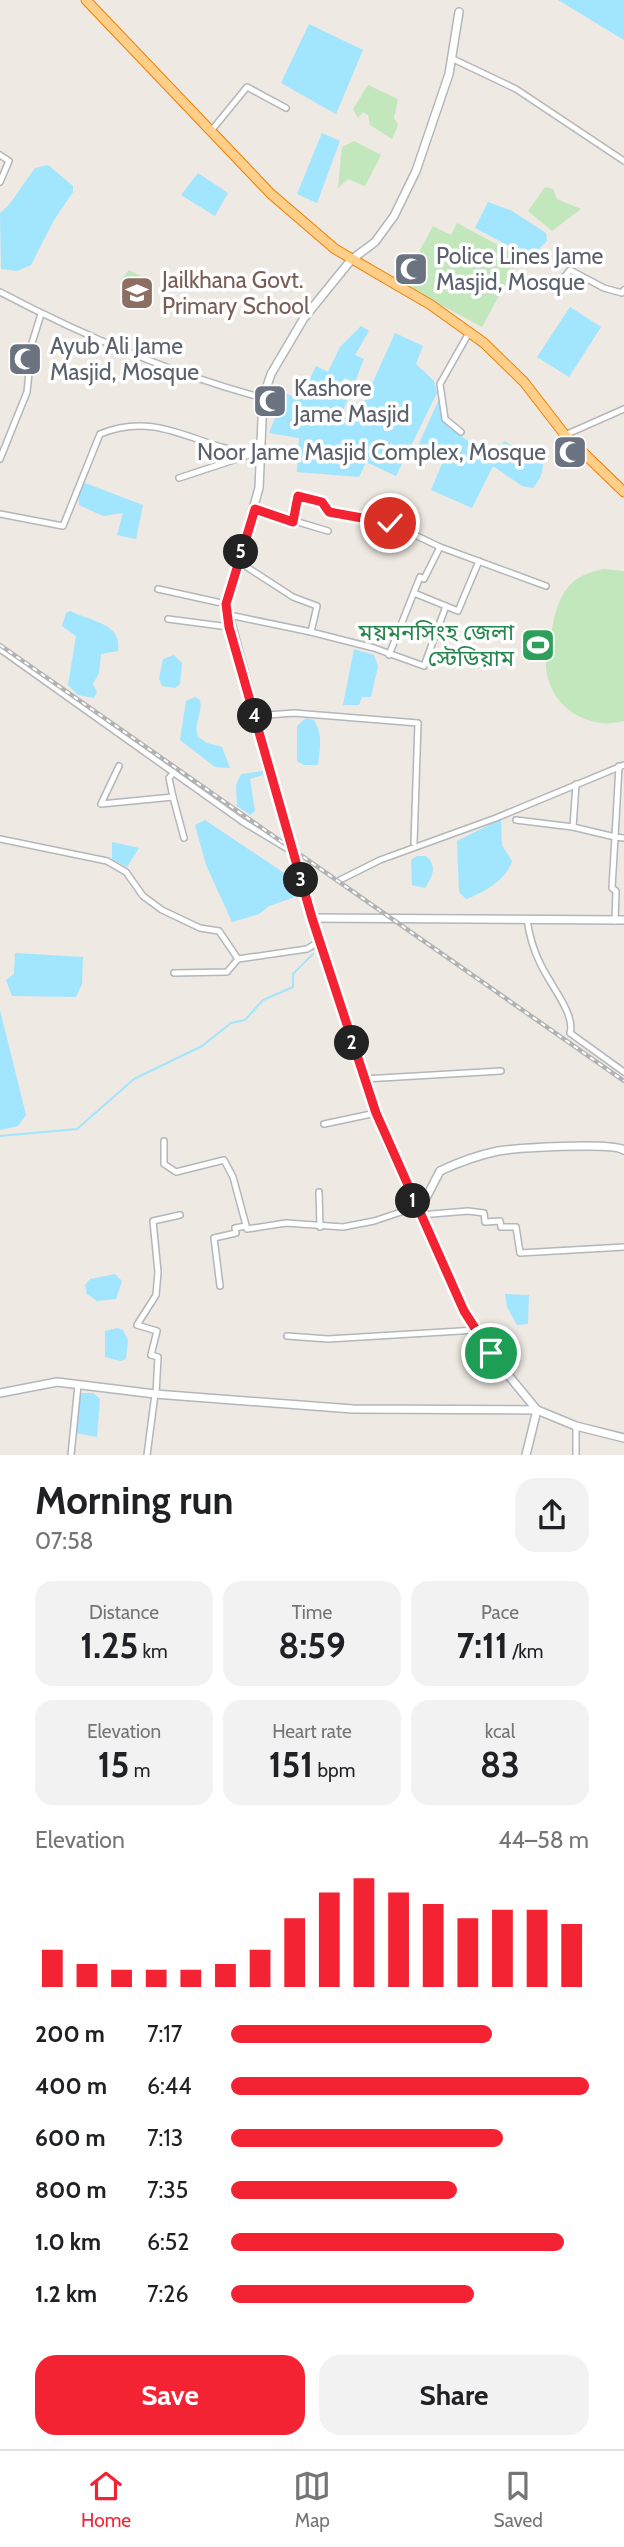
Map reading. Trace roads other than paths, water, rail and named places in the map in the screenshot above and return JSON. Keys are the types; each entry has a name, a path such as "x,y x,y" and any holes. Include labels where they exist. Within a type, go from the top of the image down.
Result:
{"highway":[{"path":"86,0 271,194 351,260 431,305 470,331 524,383 565,435 624,492"}],"street":[{"path":"459,12 449,74 416,171 394,216 375,242 351,260 304,318 271,374 263,398 255,453 259,488 255,509 226,604 229,627 312,918 376,1113 417,1209 477,1330 491,1353 537,1410"},
{"path":"451,58 516,89 624,161"},
{"path":"211,131 247,86 286,108"},
{"path":"0,155 9,161 0,182"},
{"path":"554,290 570,270 604,288 622,293 624,290"},
{"path":"0,292 41,314 218,386 263,398"},
{"path":"0,458 27,392 32,343 41,314"},
{"path":"461,432 445,419 440,383 470,331"},
{"path":"565,435 624,409"},
{"path":"0,514 63,526 100,434 118,429 169,428 243,453 255,453"},
{"path":"179,478 255,453"},
{"path":"293,522 298,496 322,502 329,512 390,523 440,547 546,586"},
{"path":"255,509 328,531"},
{"path":"389,655 414,593 440,547"},
{"path":"414,593 458,611 479,561"},
{"path":"239,562 293,597 317,606 311,632"},
{"path":"158,589 226,604"},
{"path":"228,615 311,632 424,666 446,606"},
{"path":"168,619 229,627"},
{"path":"0,649 293,852"},
{"path":"254,716 294,713 417,722 414,843"},
{"path":"340,880 380,860 622,765 612,887 616,891 615,921"},
{"path":"119,766 101,804 173,797"},
{"path":"174,772 169,778 184,838"},
{"path":"573,827 576,784"},
{"path":"516,820 573,827 624,838"},
{"path":"0,839 107,860 126,872 143,896 162,910 200,928 219,932 238,959"},
{"path":"312,918 624,920"},
{"path":"527,919 539,961 558,998 565,1004 572,1026 570,1033 624,1072"},
{"path":"174,973 228,972 238,959 307,950 320,941"},
{"path":"365,1079 501,1071"},
{"path":"324,1124 376,1113"},
{"path":"164,1140 164,1164 170,1170 177,1172 224,1160 233,1177 246,1226"},
{"path":"417,1209 440,1171 498,1151 582,1146 618,1146 624,1150"},
{"path":"319,1192 320,1227"},
{"path":"220,1286 215,1238 236,1233 235,1228 286,1223 320,1227 374,1221 417,1209 484,1213 485,1222 500,1220 501,1227 516,1227 520,1253 624,1247"},
{"path":"147,1455 156,1394 158,1357 151,1355 156,1331 137,1325 156,1295 158,1272 153,1221 180,1215"},
{"path":"287,1336 328,1339 477,1330"},
{"path":"0,1393 57,1382 156,1394 353,1409 537,1410 576,1426 624,1438"},
{"path":"71,1455 78,1385"},
{"path":"526,1455 537,1410"},
{"path":"576,1426 576,1455"}],"water":[{"path":"558,0 624,0 624,40"},
{"path":"309,24 363,50 336,114 281,83"},
{"path":"322,133 340,141 317,203 297,194"},
{"path":"48,165 73,186 73,192 54,220 31,265 17,271 1,269 0,213 9,205 35,168"},
{"path":"198,173 228,193 215,216 181,195"},
{"path":"488,202 512,211 546,233 547,241 537,251 524,254 475,228"},
{"path":"570,307 601,327 569,377 537,357"},
{"path":"361,326 369,331 355,355 364,359 355,382 344,378 339,389 350,394 341,415 355,422 395,333 423,346 416,364 434,381 437,393 396,476 366,462 359,477 297,472 299,438 269,433 285,393 300,399 316,366 328,372 340,347"},
{"path":"439,399 444,423 493,460 504,441 536,460 542,459 541,475 533,488 522,486 493,466 472,508 431,490 444,459 418,446"},
{"path":"85,483 143,505 136,539 117,535 123,513 103,516 79,505 78,494"},
{"path":"70,611 103,624 115,634 118,642 118,651 101,654 99,673 93,684 97,692 94,698 78,695 68,685 76,636 62,626 66,613"},
{"path":"354,649 374,655 378,666 371,697 362,697 359,705 343,705"},
{"path":"174,655 182,663 180,684 175,688 162,686 159,679 163,659"},
{"path":"195,697 200,700 201,705 198,737 222,747 230,768 215,767 180,740 186,701"},
{"path":"306,718 314,720 319,731 318,765 304,765 297,761 297,726"},
{"path":"263,771 263,775 250,779 255,811 250,815 237,806 236,785 241,774"},
{"path":"501,819 502,845 512,861 509,868 494,884 466,899 459,892 457,841"},
{"path":"205,820 296,881 295,897 269,906 259,914 232,922 206,865 195,825"},
{"path":"112,842 139,848 127,867 112,859"},
{"path":"417,856 426,856 433,868 425,888 412,885 411,860"},
{"path":"15,953 83,957 82,984 76,997 12,996 6,980 14,974"},
{"path":"0,1010 26,1115 18,1126 0,1130"},
{"path":"115,1274 122,1281 116,1299 97,1301 87,1294 85,1285 90,1279"},
{"path":"505,1294 529,1295 528,1324 517,1325 507,1307"},
{"path":"117,1328 123,1330 128,1340 126,1359 121,1361 105,1357 105,1331"},
{"path":"79,1393 93,1393 100,1399 97,1437 75,1433"}],"waterway":[{"path":"0,1136 77,1129 134,1079 202,1046 231,1023 245,1020 263,1000 293,987 293,974 313,954"}],"railway":[{"path":"0,645 624,1081"}],"place":[{"name":"Police Lines Jame Masjid, Mosque","path":"411,269"},
{"name":"Jailkhana Govt. Primary School","path":"137,293"},
{"name":"Ayub Ali Jame Masjid, Mosque","path":"25,359"},
{"name":"Kashore Jame Masjid","path":"270,401"},
{"name":"Noor Jame Masjid Complex, Mosque","path":"570,452"},
{"name":"ময়মনসিংহ জেলা স্টেডিয়াম","path":"538,645"}]}
